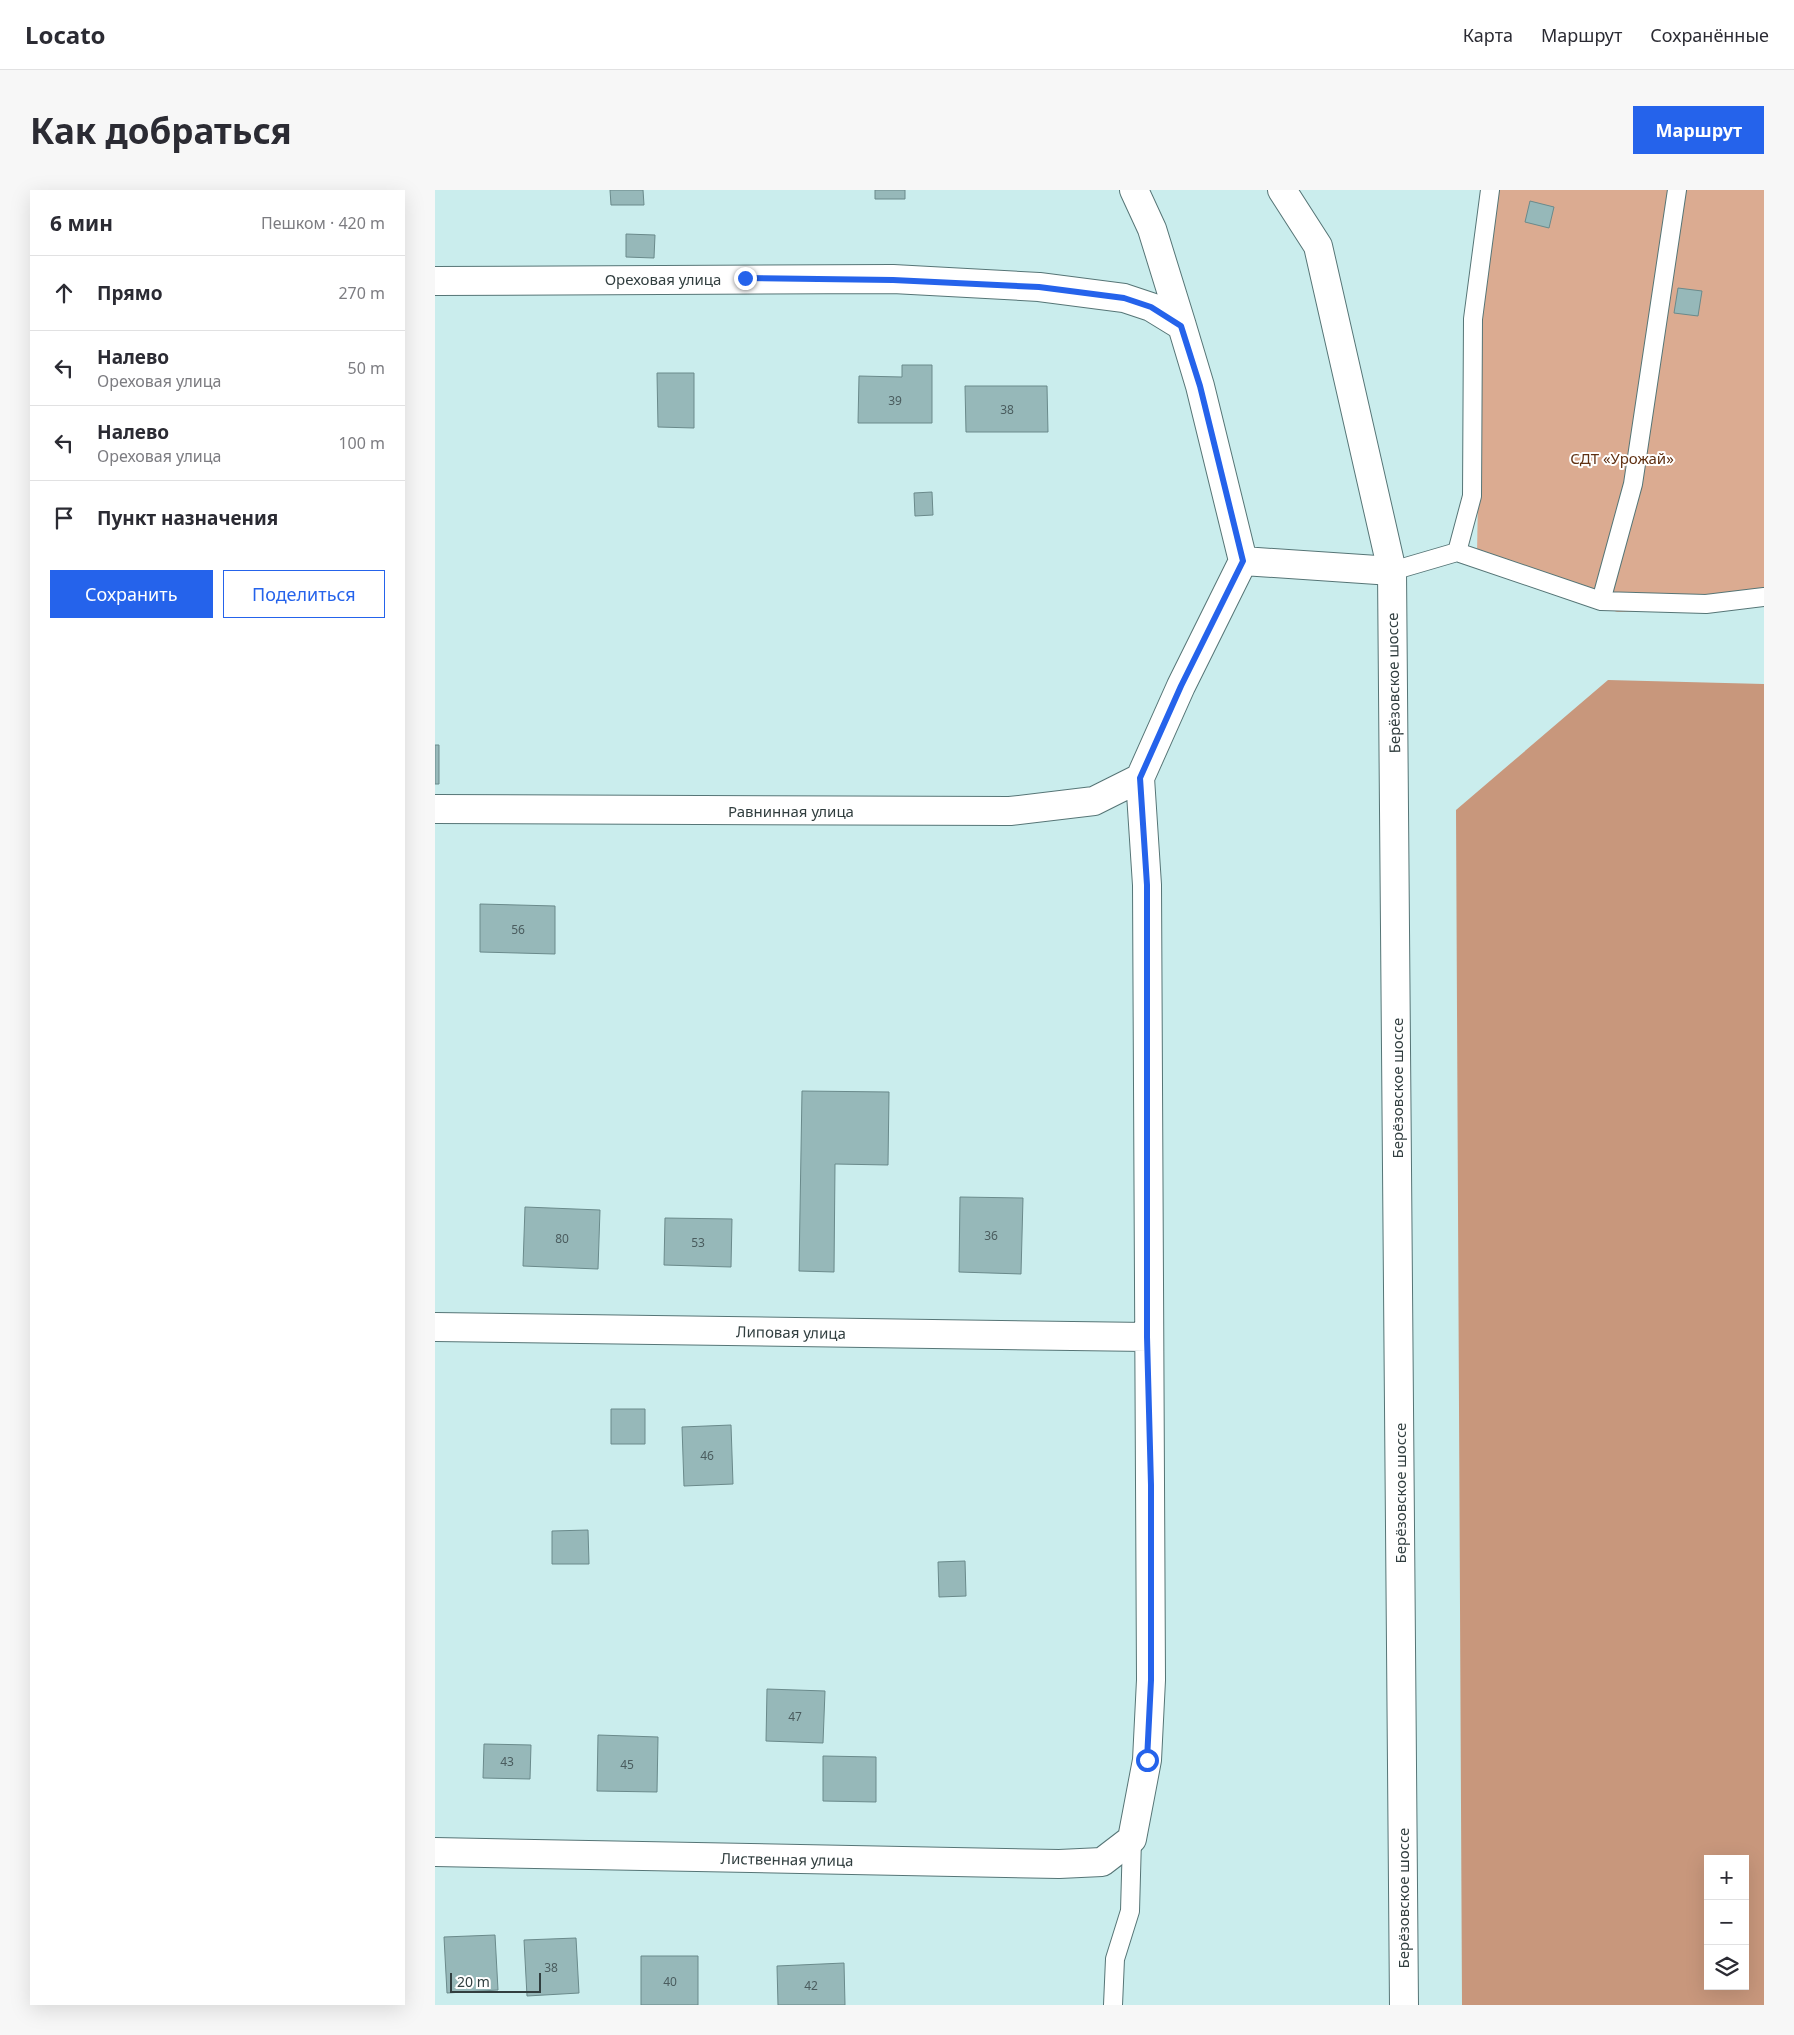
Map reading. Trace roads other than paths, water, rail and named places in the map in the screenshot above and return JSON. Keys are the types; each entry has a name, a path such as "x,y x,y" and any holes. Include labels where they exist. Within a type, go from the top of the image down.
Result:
{"street":[{"path":"1132,1839 1147,1760 1151,1680 1151,1485 1147,1337 1147,885 1140,778 1181,686 1243,561 1200,386 1152,229 1134,190"},
{"name":"Берёзовское шоссе","path":"1282,190 1318,246 1392,571 1404,2005"},
{"name":"Ореховая улица","path":"435,281 883,279 1039,287 1124,298 1151,307 1181,326"},
{"path":"1243,561 1392,571"},
{"name":"Равнинная улица","path":"435,810 1010,811 1094,801 1140,778"},
{"name":"Липовая улица","path":"435,1327 1147,1337"},
{"name":"Лиственная улица","path":"435,1852 1059,1864 1102,1862 1132,1839"}],"lane":[{"path":"1457,552 1472,496 1473,319 1490,190"},
{"path":"1601,601 1633,484 1677,190"},
{"path":"1392,571 1457,552 1601,601 1706,604 1764,597"},
{"path":"1113,2005 1115,1959 1130,1911 1132,1839"}],"park label":[{"name":"СДТ «Урожай»","path":"1622,458"}]}
